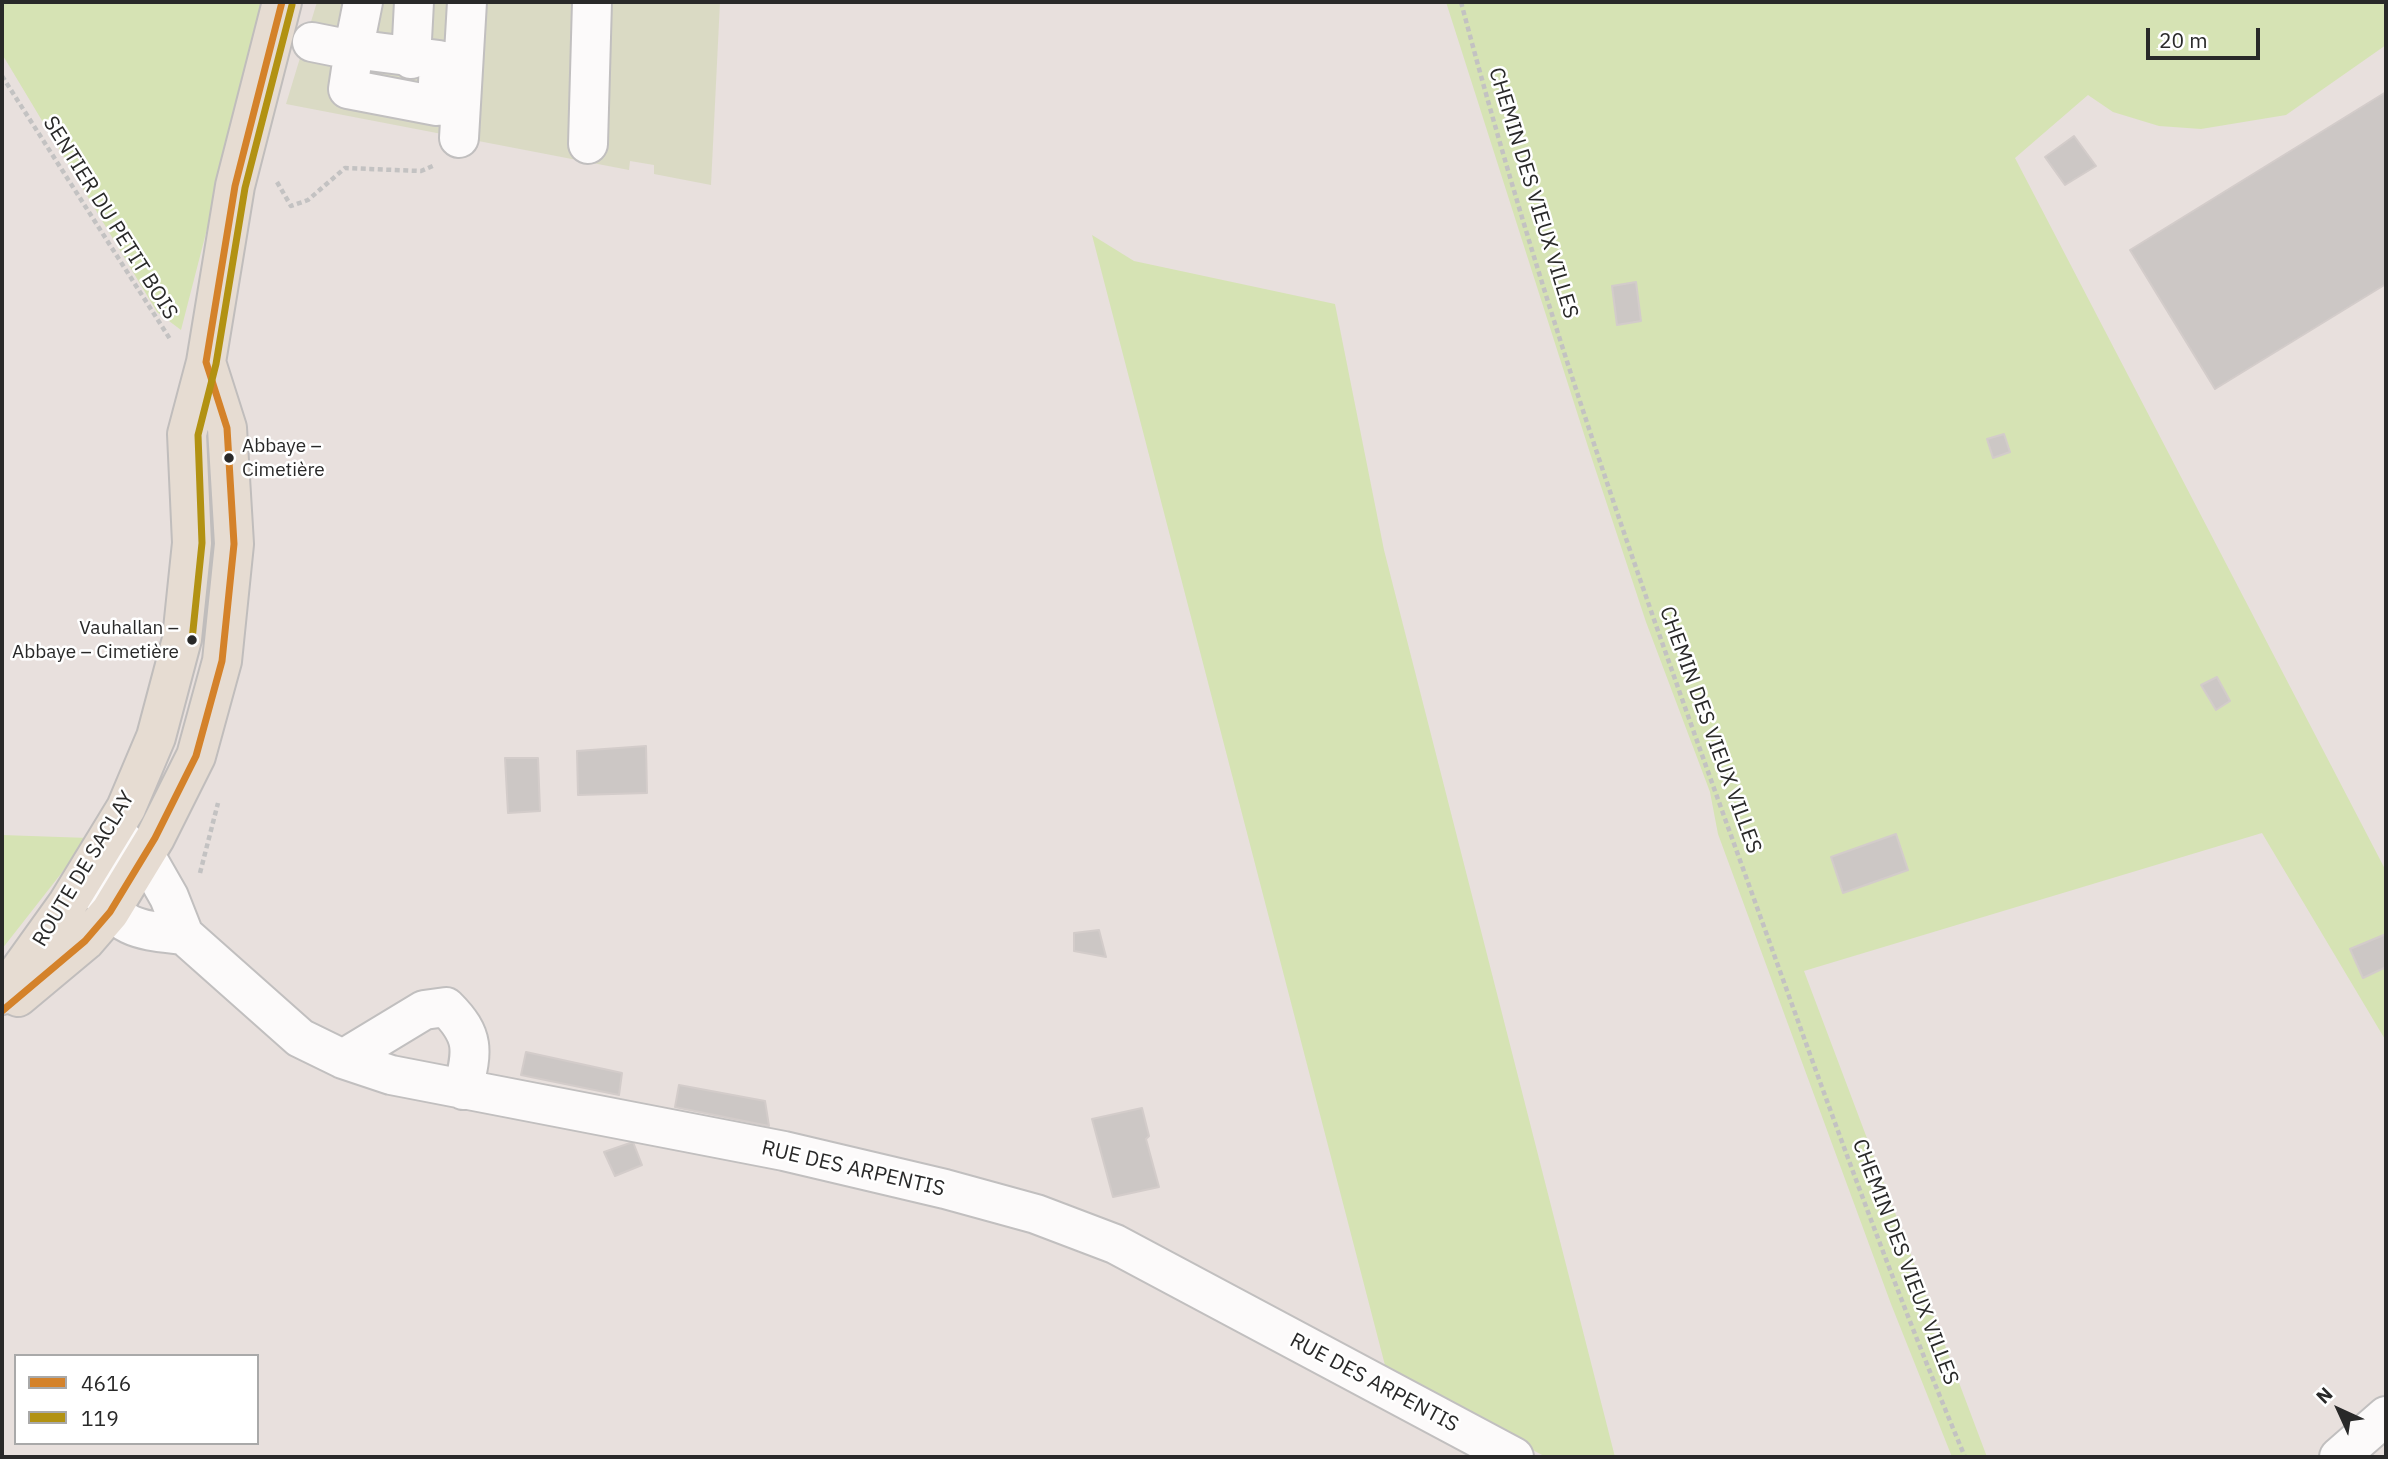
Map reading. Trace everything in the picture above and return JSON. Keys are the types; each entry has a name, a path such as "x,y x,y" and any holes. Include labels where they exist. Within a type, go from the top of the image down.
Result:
{"main road":[{"name":"ROUTE DE SACLAY","path":"2,995 68,903 126,808 156,737 182,639 192,543 187,434 206,362 235,186 282,2"},
{"name":"ROUTE DE SACLAY","path":"2,1011 86,941 110,912 145,855 196,756 222,662 234,544 227,428 206,362"}],"street":[{"path":"346,48 411,59 439,60 437,106 348,89 346,48 363,2"},
{"path":"411,59 414,2"},
{"path":"459,138 467,2"},
{"path":"588,144 592,2"},
{"name":"ROUTE DE SACLAY","path":"110,912 99,889 159,778 156,737"},
{"name":"RUE DES ARPENTIS","path":"145,855 169,897 184,935 300,1038 343,1059 391,1075 784,1152 945,1189 1035,1214 1115,1244 1514,1457"},
{"path":"110,912 137,929 184,935"},
{"path":"343,1059 424,1010 446,1007 465,1025 472,1051 463,1090"},
{"path":"2339,1457 2386,1416"}],"path":[{"name":"CHEMIN DES VIEUX VILLES","path":"1461,2 1495,130 1638,577 1901,1305 1965,1457"},
{"name":"SENTIER DU PETIT BOIS","path":"2,76 166,336 206,362"},
{"path":"291,206 308,200 345,168 403,172 428,169 448,156 459,138"}],"green space":[{"path":"2,2 280,2 233,128 181,330 157,312 2,54"},
{"path":"317,2 720,2 711,185 654,174 654,165 630,161 629,170 286,104"},
{"path":"1446,2 2386,2 2386,45 2286,115 2201,129 2159,126 2113,112 2088,95 2015,158 2386,871 2386,1041 2262,833 1804,971 1987,1457 1952,1457 1891,1304 1718,834 1710,792 1646,622"},
{"path":"1092,235 1134,261 1335,304 1384,550 1615,1457 1546,1457 1387,1373"},
{"path":"2,835 89,838 2,949"}],"building":[{"path":"2386,92 2386,284 2215,389 2130,250"},
{"path":"2074,136 2096,166 2065,185 2045,157"},
{"path":"1636,282 1641,321 1617,325 1612,286"},
{"path":"2004,434 2010,452 1993,458 1987,439"},
{"path":"2217,677 2230,701 2216,710 2201,685"},
{"path":"646,746 647,793 578,795 577,751"},
{"path":"505,758 538,758 540,811 508,813"},
{"path":"1896,834 1908,870 1843,893 1831,857"},
{"path":"1099,930 1106,957 1074,951 1074,933"},
{"path":"2386,934 2386,967 2363,978 2350,949"},
{"path":"526,1052 622,1073 619,1095 521,1075"},
{"path":"679,1085 765,1101 769,1126 675,1107"},
{"path":"1142,1108 1149,1136 1146,1139 1159,1187 1113,1197 1092,1119"},
{"path":"633,1142 642,1165 615,1176 604,1152"}],"transit line":[{"name":"4616","path":"2,1011 85,941 110,912 155,838 196,756 222,661 234,544 227,428 206,362 235,186 282,2"},
{"name":"119","path":"192,640 202,543 198,435 216,364 245,188 292,5"}],"place":[{"name":"Abbaye – Cimetière","path":"229,458"},
{"name":"Vauhallan – Abbaye – Cimetière","path":"192,640"}]}
